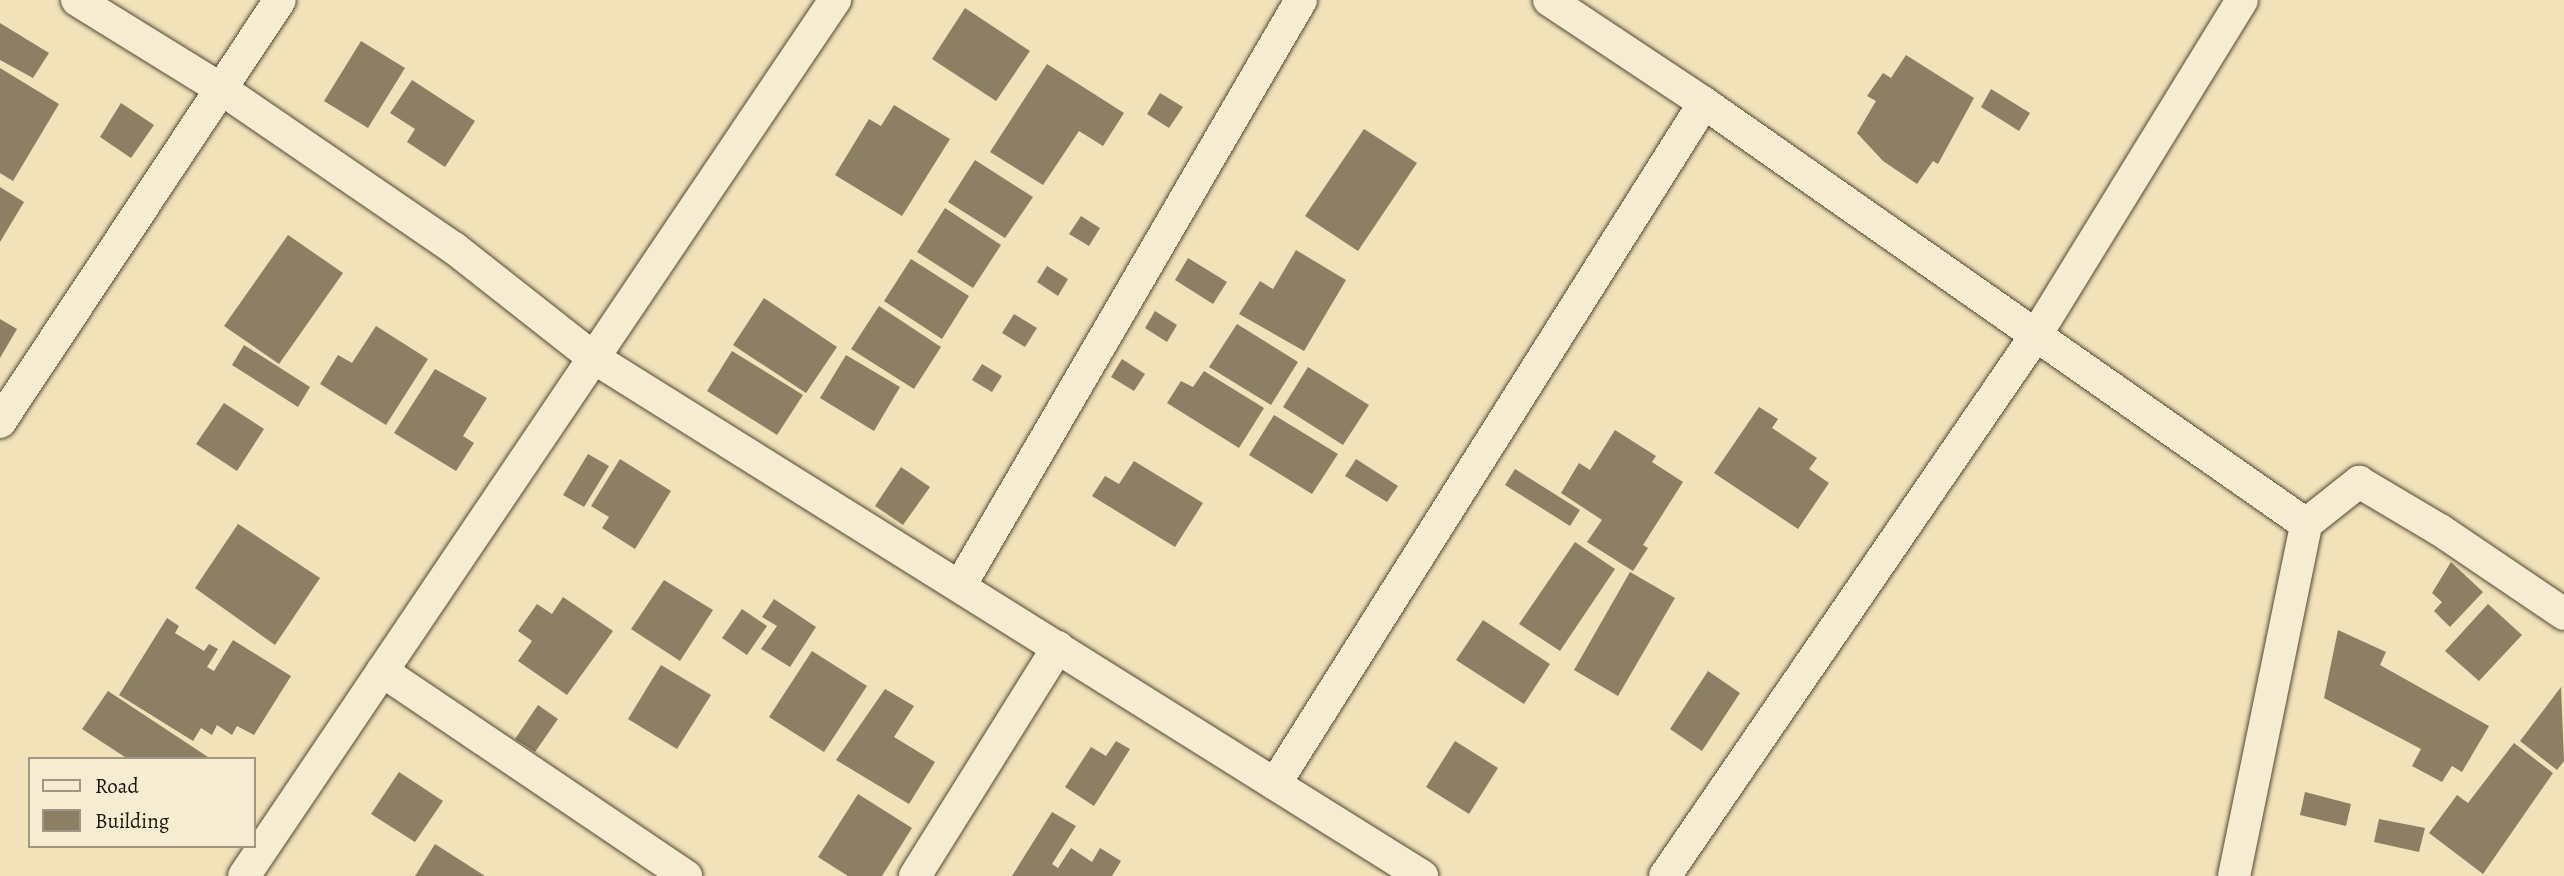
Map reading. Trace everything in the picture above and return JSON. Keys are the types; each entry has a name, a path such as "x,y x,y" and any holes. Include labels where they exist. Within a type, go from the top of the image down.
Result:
{"street":[{"path":"77,0 223,90 454,248 594,358 1422,876"},
{"path":"0,422 223,90 280,0"},
{"path":"244,876 835,0"},
{"path":"960,586 1301,0"},
{"path":"1549,0 1704,103 2306,524"},
{"path":"1664,876 2036,335 2242,0"},
{"path":"1275,783 1704,103"},
{"path":"2234,876 2306,524 2359,482 2440,530 2564,614"},
{"path":"915,876 1058,647"},
{"path":"382,671 686,876"}],"building":[{"path":"965,8 1030,51 996,101 932,59"},
{"path":"0,23 49,53 33,78 0,60"},
{"path":"361,41 405,68 368,128 324,101"},
{"path":"1906,55 1974,98 1938,164 1933,161 1917,184 1883,161 1857,133 1876,101 1867,96 1883,73 1891,78"},
{"path":"1047,64 1124,113 1103,146 1079,131 1043,185 990,152"},
{"path":"0,68 59,104 13,181 0,173"},
{"path":"412,80 475,121 445,167 407,142 415,129 390,113"},
{"path":"1991,89 2030,113 2019,131 1981,107"},
{"path":"1160,93 1183,107 1169,128 1147,114"},
{"path":"121,103 154,125 131,158 100,137"},
{"path":"894,105 950,139 902,216 835,175 869,119 881,126"},
{"path":"1364,129 1417,163 1358,251 1305,216"},
{"path":"975,160 1033,197 1005,238 948,202"},
{"path":"0,187 24,202 0,242"},
{"path":"945,208 1001,245 973,288 917,252"},
{"path":"1081,216 1100,228 1089,246 1069,234"},
{"path":"288,235 343,273 279,364 224,326"},
{"path":"1296,250 1346,280 1304,351 1239,314 1260,281 1273,289"},
{"path":"1188,258 1227,282 1213,304 1175,280"},
{"path":"911,259 969,296 942,339 884,301"},
{"path":"1047,266 1068,279 1058,296 1037,282"},
{"path":"764,298 837,347 806,393 733,345"},
{"path":"879,306 941,347 914,389 851,349"},
{"path":"1155,311 1177,325 1167,342 1145,328"},
{"path":"1014,314 1037,328 1025,347 1002,333"},
{"path":"0,319 17,329 0,358"},
{"path":"1237,324 1298,362 1271,405 1209,367"},
{"path":"376,326 428,359 386,425 320,384 338,355 352,363"},
{"path":"244,345 310,387 298,407 232,365"},
{"path":"732,351 803,395 777,435 707,391"},
{"path":"846,355 900,387 874,431 820,398"},
{"path":"1122,359 1145,374 1134,391 1111,377"},
{"path":"982,364 1002,376 992,392 972,380"},
{"path":"1308,367 1369,405 1343,445 1283,407"},
{"path":"435,369 487,398 463,436 474,443 456,471 394,433"},
{"path":"1204,371 1264,408 1239,448 1167,403 1181,381 1193,387"},
{"path":"224,403 264,429 237,471 196,444"},
{"path":"1759,407 1778,419 1772,428 1817,458 1809,469 1829,483 1798,529 1714,473"},
{"path":"1274,415 1338,454 1312,494 1249,455"},
{"path":"1615,430 1656,456 1652,462 1683,482 1643,545 1648,548 1633,571 1587,542 1602,520 1561,493 1579,463 1590,470"},
{"path":"588,454 609,466 584,507 563,495"},
{"path":"620,459 671,491 635,549 602,528 609,517 591,506"},
{"path":"1356,459 1398,486 1387,502 1345,476"},
{"path":"1134,461 1203,503 1175,547 1092,496 1105,476 1119,484"},
{"path":"901,467 930,487 903,525 875,506"},
{"path":"1515,469 1580,510 1570,526 1505,485"},
{"path":"238,524 320,578 275,645 195,588"},
{"path":"1575,542 1615,569 1560,651 1519,624"},
{"path":"2451,562 2483,592 2450,627 2434,611 2442,602 2432,593"},
{"path":"1630,572 1675,598 1618,696 1574,670"},
{"path":"664,580 713,610 680,661 631,629"},
{"path":"563,597 613,631 567,695 518,661 532,641 518,631 537,604 552,614"},
{"path":"774,599 816,627 790,667 761,649 777,626 762,617"},
{"path":"2488,604 2522,635 2479,681 2445,651"},
{"path":"742,609 767,626 747,655 722,638"},
{"path":"167,618 179,626 175,633 204,651 209,644 218,649 207,667 214,671 233,640 291,676 254,735 237,726 232,735 217,725 212,735 201,728 193,741 119,695"},
{"path":"1483,620 1550,664 1524,704 1456,660"},
{"path":"2338,630 2386,652 2380,665 2489,726 2462,772 2452,766 2442,782 2412,766 2421,749 2324,698"},
{"path":"812,651 867,686 824,752 769,717"},
{"path":"661,665 711,695 677,749 628,719"},
{"path":"1708,671 1740,693 1702,751 1670,729"},
{"path":"2561,687 2564,761 2557,770 2520,741"},
{"path":"885,689 914,706 894,737 935,762 909,804 836,760"},
{"path":"108,691 208,757 125,757 82,729"},
{"path":"538,705 558,719 535,752 515,739"},
{"path":"1116,741 1130,749 1094,806 1065,787 1091,747 1106,756"},
{"path":"1455,741 1498,768 1469,814 1426,787"},
{"path":"2514,743 2553,773 2483,874 2429,833 2457,795 2468,803"},
{"path":"399,772 443,801 415,842 371,814"},
{"path":"2305,792 2351,804 2346,826 2300,815"},
{"path":"858,794 912,828 882,876 848,876 818,857"},
{"path":"1052,812 1076,826 1052,864 1058,868 1071,848 1092,862 1100,848 1121,861 1112,876 1012,876"},
{"path":"2379,819 2425,828 2419,852 2374,842"},
{"path":"435,844 485,876 415,876"}]}
